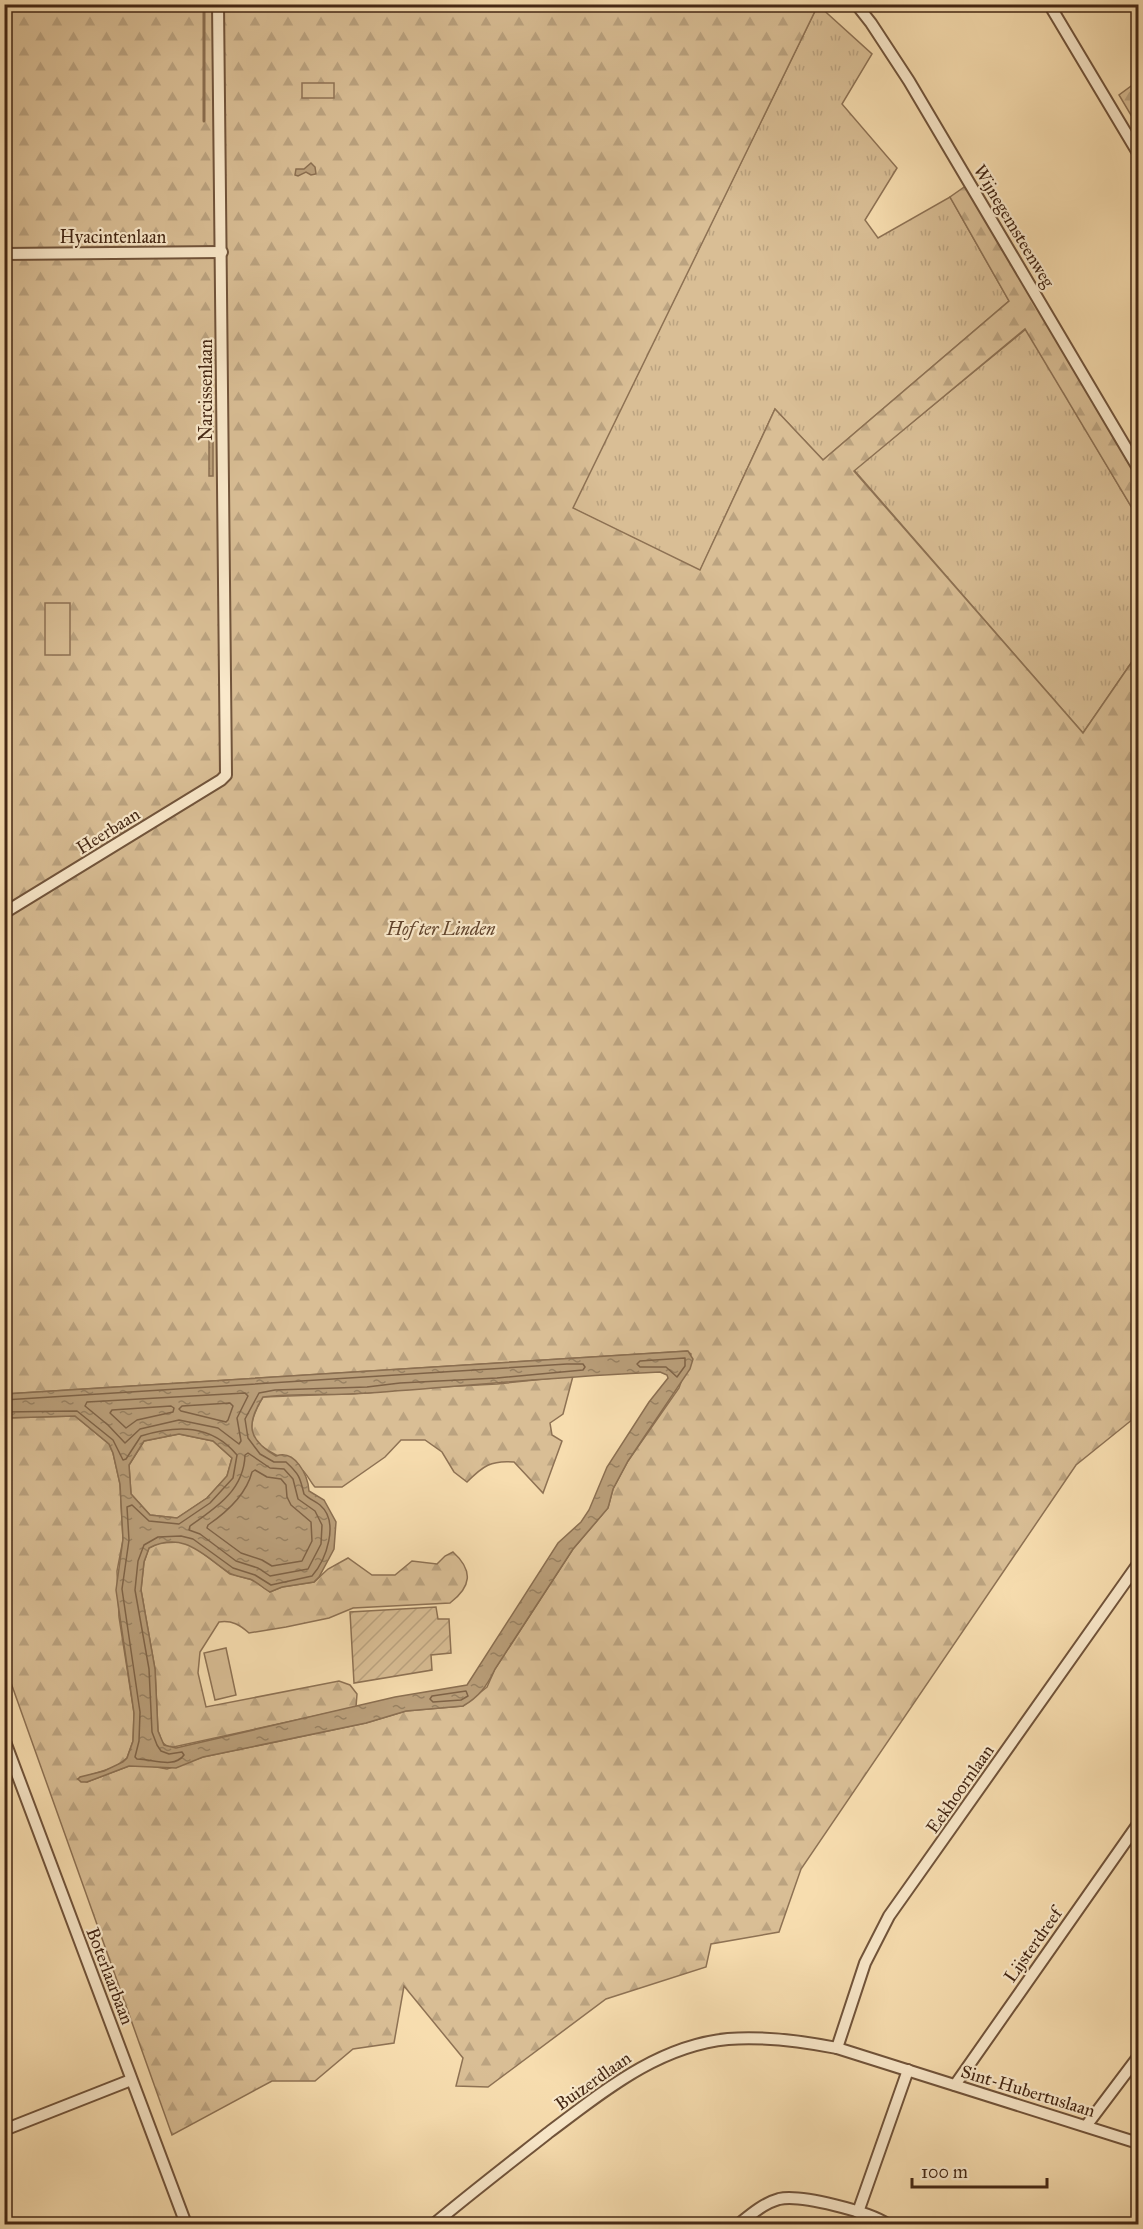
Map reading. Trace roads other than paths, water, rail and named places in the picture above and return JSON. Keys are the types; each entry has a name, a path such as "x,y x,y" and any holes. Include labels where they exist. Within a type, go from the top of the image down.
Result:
{"street":[{"name":"Narcissenlaan","path":"218,4 226,775"},
{"name":"Wijnegemsteenweg","path":"856,4 891,51 1138,468"},
{"path":"1049,4 1138,153"},
{"name":"Hyacintenlaan","path":"4,254 222,252"},
{"name":"Heerbaan","path":"4,913 226,775"},
{"name":"Eekhoornlaan","path":"837,2048 865,1963 889,1916 1138,1564"},
{"name":"Boterlaarbaan","path":"4,1739 186,2224"},
{"name":"Lijsterdreef","path":"956,2085 1138,1824"},
{"name":"Buizerdlaan","path":"434,2224 620,2078 654,2061 695,2046 728,2039 786,2038 837,2048"},
{"name":"Sint-Hubertuslaan","path":"837,2048 1138,2143"},
{"path":"1086,2126 1138,2057"},
{"path":"858,2212 908,2070"},
{"path":"4,2130 131,2080"},
{"path":"739,2224 754,2212 778,2199 815,2202 858,2212 887,2224"}],"water":[{"path":"311,163 315,167 316,174 311,175 306,172 295,175 296,169 304,169"},
{"path":"209,403 213,403 213,476 209,476"},
{"path":"688,1351 693,1359 690,1369 628,1461 613,1489 608,1508 573,1549 486,1686 469,1703 463,1706 406,1711 366,1723 203,1757 176,1768 129,1766 87,1782 81,1782 78,1779 123,1762 127,1758 133,1741 134,1713 116,1590 123,1539 120,1484 109,1444 75,1416 5,1418 5,1394","holes":["660,1372 668,1378 649,1402 607,1467 589,1510 581,1522 558,1543 467,1685 395,1697 176,1748 164,1745 158,1731 155,1669 141,1590 144,1562 149,1548 161,1543 182,1543 201,1552 230,1573 250,1579 270,1592 282,1587 314,1582 334,1549 336,1522 324,1500 309,1491 303,1471 295,1460 289,1456 276,1456 266,1450 255,1437 252,1423 263,1397 355,1394","179,1434 213,1441 232,1458 227,1476 207,1498 177,1518 150,1515 131,1494 129,1465 144,1441"]}],"waterway":[{"path":"204,4 204,121"}],"park label":[{"name":"Hof ter Linden","path":"441,929"}]}
